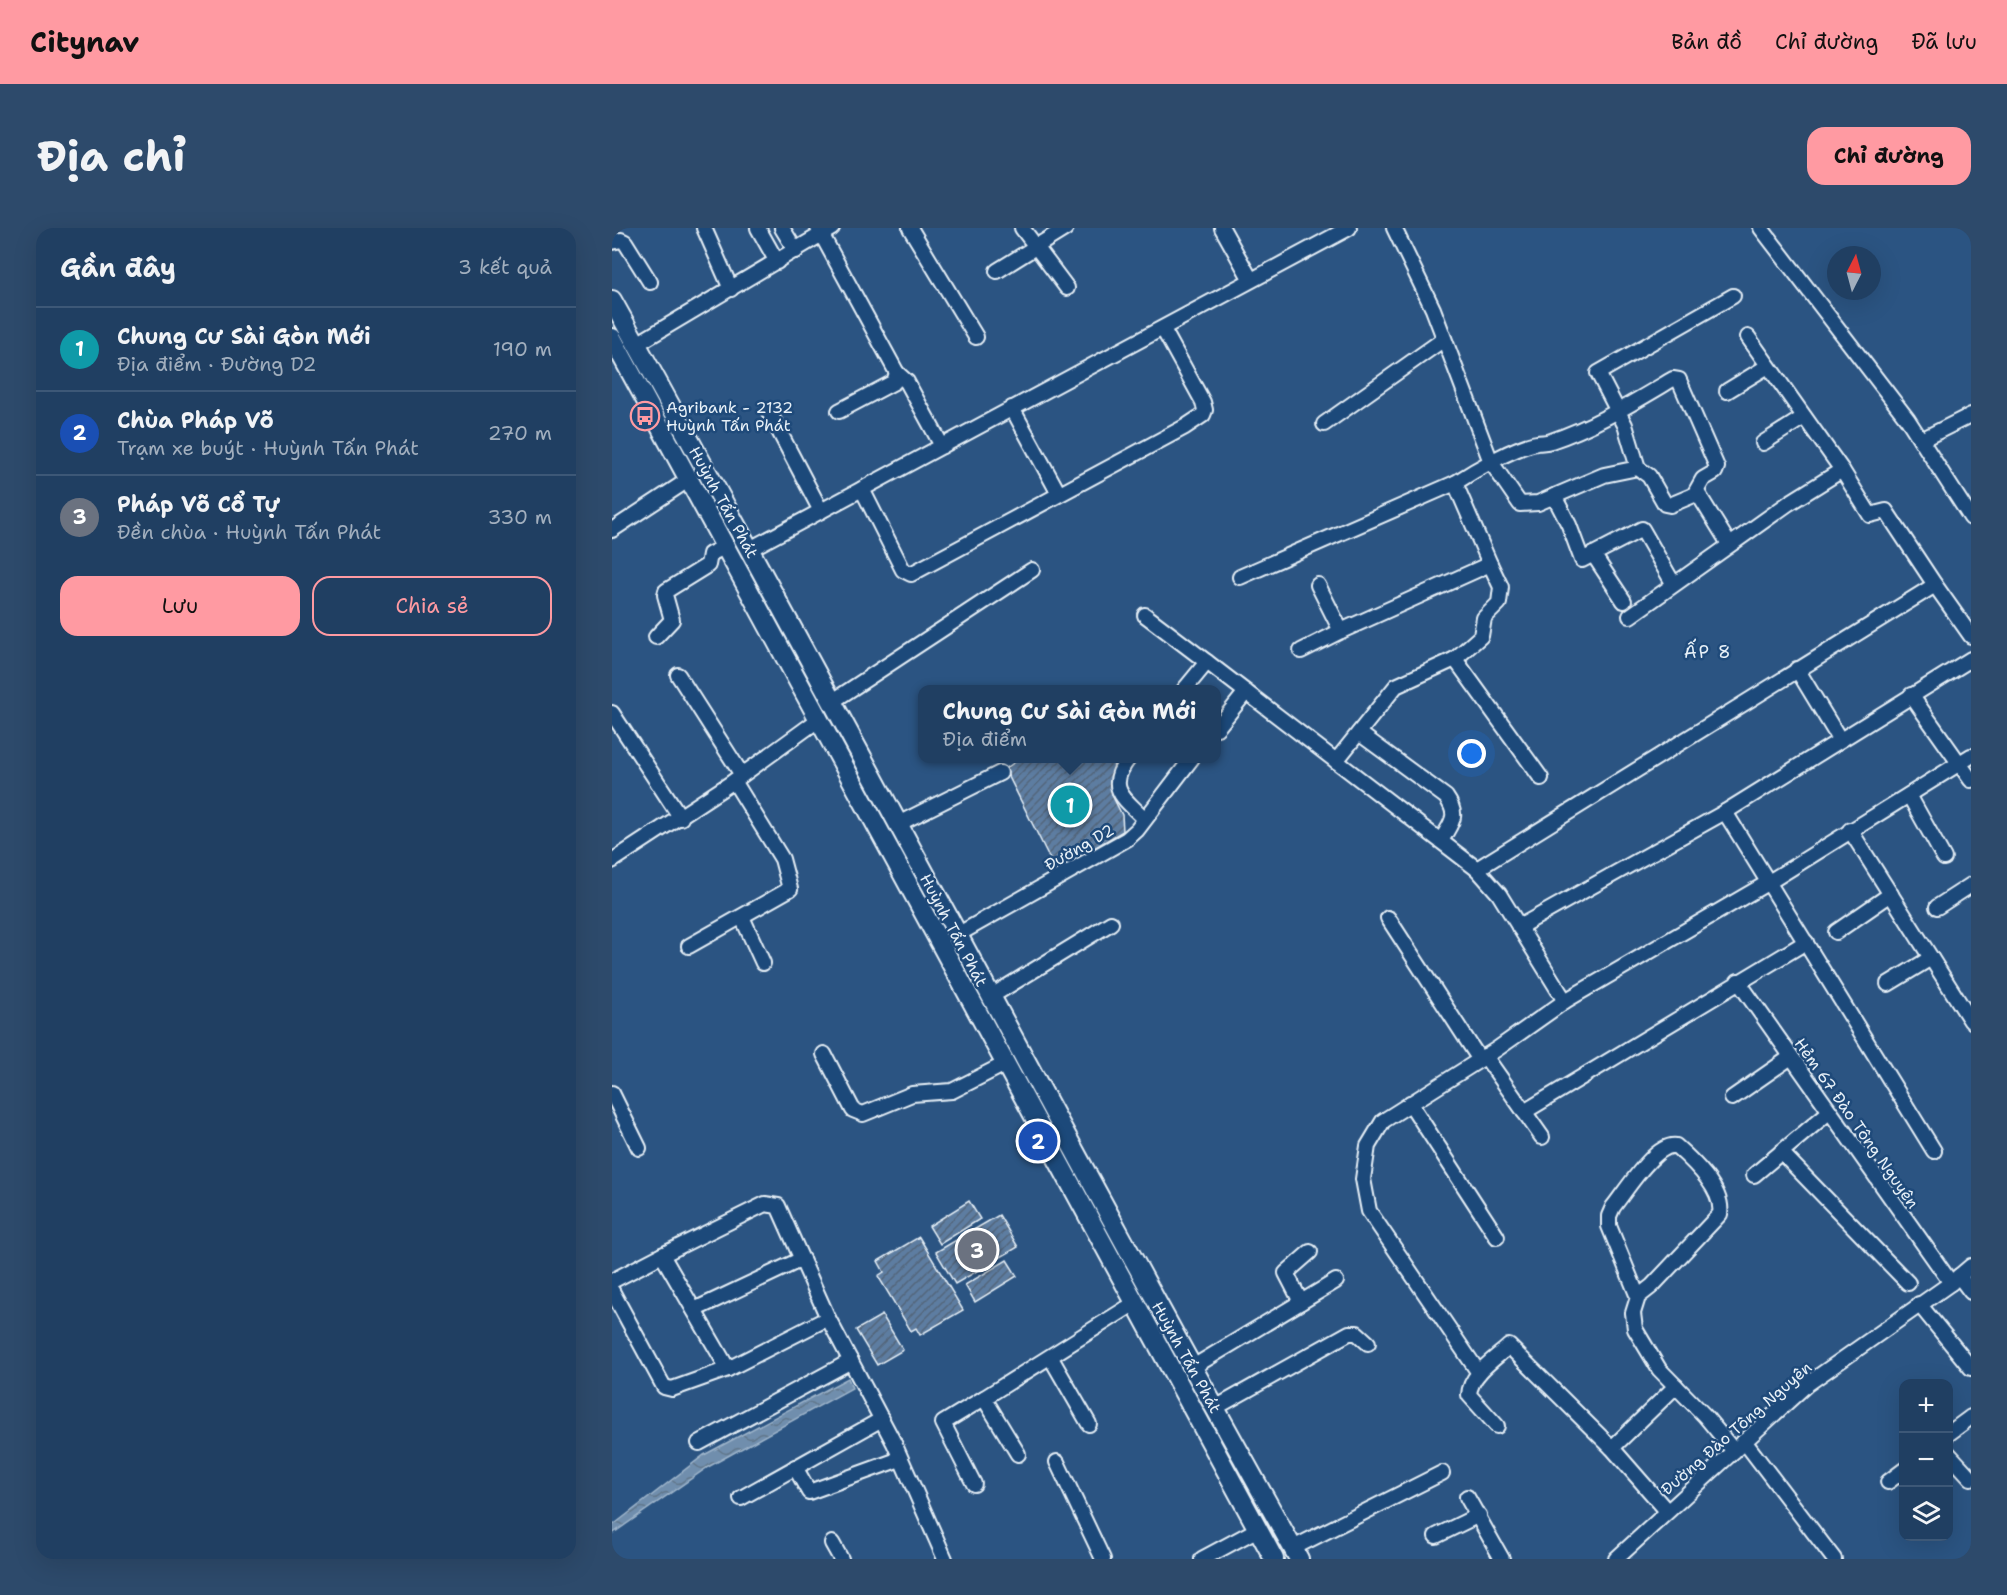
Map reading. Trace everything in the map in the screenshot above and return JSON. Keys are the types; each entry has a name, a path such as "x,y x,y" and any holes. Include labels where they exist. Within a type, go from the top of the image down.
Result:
{"main road":[{"name":"Huỳnh Tấn Phát","path":"612,300 833,701 990,997 1296,1554"},
{"path":"616,345 637,344"},
{"name":"Huỳnh Tấn Phát","path":"616,345 1274,1559"},
{"path":"1064,1174 1082,1165"}],"street":[{"path":"704,228 731,289"},
{"path":"758,228 777,262"},
{"path":"782,228 796,251"},
{"path":"910,228 976,337"},
{"path":"1022,228 1067,288"},
{"path":"997,271 1066,228"},
{"path":"1222,228 1251,280"},
{"path":"750,549 1349,228"},
{"path":"1394,228 1444,339 1491,462 1520,504 1538,503 1604,475 1638,468"},
{"path":"1761,228 1908,420 1971,518"},
{"path":"637,344 796,251 824,231 897,373 908,382 942,446"},
{"path":"612,242 621,240 626,242 650,282"},
{"path":"1240,577 1455,483 1491,462 1537,442 1549,442 1618,412 1673,379 1679,380 1717,461 1715,472 1703,479 1697,492 1667,505 1649,476 1638,468 1625,425 1618,412 1597,377 1599,371 1733,296"},
{"path":"862,489 903,570 911,574 1185,427 1203,415 1205,410 1203,402 1163,329"},
{"path":"1748,337 1842,470 1870,515 1886,511 1971,636"},
{"path":"1324,424 1444,339"},
{"path":"1727,391 1768,366"},
{"path":"838,411 894,382 897,373"},
{"path":"1012,408 1059,494"},
{"path":"769,412 821,511"},
{"path":"1921,440 1971,415"},
{"path":"1763,443 1804,417"},
{"path":"1630,616 1729,544 1842,470"},
{"path":"612,530 688,480"},
{"path":"1336,761 1396,686 1455,659 1481,636 1484,618 1499,603 1501,587 1455,483"},
{"path":"1697,492 1729,544"},
{"path":"1554,496 1569,525 1582,560 1642,529 1673,583"},
{"path":"656,637 672,620 664,594 666,591 708,565 710,554 724,547"},
{"path":"1593,554 1623,601"},
{"path":"1301,651 1490,564"},
{"path":"833,701 1032,570"},
{"path":"1318,585 1341,632"},
{"path":"1477,869 1935,585"},
{"path":"1145,615 1477,869 1499,894 1565,1001"},
{"path":"1455,659 1541,778"},
{"path":"1519,927 1725,812 1971,659"},
{"path":"1188,685 1206,662"},
{"path":"1797,669 1840,740"},
{"path":"678,675 782,858 790,887 789,891 689,946"},
{"path":"1221,723 1246,692"},
{"path":"1911,695 1966,759 1971,780"},
{"path":"612,713 681,818"},
{"path":"612,861 681,818 818,720"},
{"path":"1359,733 1446,797 1455,811 1441,841"},
{"path":"1479,1373 1369,1211 1363,1179 1368,1146 1383,1121 1483,1058 1565,1001 1769,882 1966,759"},
{"path":"1126,763 1120,770 1117,782 1119,794 1144,818"},
{"name":"Đường D2","path":"957,935 1126,839 1137,830 1189,763"},
{"path":"898,824 1000,773"},
{"path":"1909,795 1944,858"},
{"path":"1725,812 1934,1151"},
{"path":"1850,830 1971,1021"},
{"path":"1937,907 1971,885"},
{"path":"1836,932 1891,894"},
{"path":"742,917 763,963"},
{"path":"1388,918 1483,1058 1542,1137"},
{"path":"990,997 1111,923"},
{"path":"1524,1112 1737,981 1806,942"},
{"path":"1888,984 1931,958"},
{"name":"Hẻm 67 Đào Tông Nguyên","path":"1737,981 1829,1112 1955,1280 1971,1292"},
{"path":"824,1054 853,1110 863,1114 912,1094 951,1091 1005,1064"},
{"path":"1732,1098 1791,1057"},
{"path":"612,1093 639,1148"},
{"path":"1410,1103 1497,1237"},
{"path":"1754,1175 1829,1112"},
{"path":"1638,1297 1609,1226 1609,1216 1613,1207 1656,1152 1669,1145 1676,1146 1716,1191 1722,1203 1720,1214 1652,1286 1638,1297 1633,1313 1635,1329 1659,1369 1734,1451"},
{"path":"1781,1152 1908,1283"},
{"path":"612,1281 765,1204 772,1203 778,1206 828,1318 882,1419 945,1559"},
{"path":"1301,1302 1286,1273 1310,1252"},
{"path":"662,1255 728,1368"},
{"path":"694,1310 802,1260"},
{"name":"Đường Đào Tông Nguyên","path":"1616,1559 1806,1385 1955,1280 1971,1266"},
{"path":"1193,1367 1336,1281"},
{"path":"612,1291 664,1387 681,1387 728,1368 828,1318"},
{"path":"974,1484 943,1423 1051,1359 1135,1303"},
{"path":"1919,1305 1971,1368"},
{"path":"1215,1408 1349,1333 1357,1333 1368,1343"},
{"path":"1497,1426 1469,1395 1469,1389 1479,1373 1509,1346 1612,1448 1667,1511"},
{"path":"1051,1359 1089,1424"},
{"path":"699,1443 851,1361"},
{"path":"1612,1448 1676,1386"},
{"path":"984,1398 1018,1454"},
{"path":"1949,1433 1971,1417"},
{"path":"741,1498 882,1419"},
{"path":"1744,1441 1834,1559"},
{"path":"1953,1458 1971,1478"},
{"path":"795,1467 808,1492 900,1459"},
{"path":"1057,1462 1102,1559"},
{"path":"1296,1554 1442,1473"},
{"path":"1888,1482 1899,1474"},
{"path":"1467,1497 1502,1559"},
{"path":"1436,1536 1479,1515"},
{"path":"1202,1559 1258,1529"},
{"path":"832,1543 841,1559"}],"water":[{"path":"848,1378 852,1388 708,1467 612,1534 612,1526 704,1455"}],"building":[{"path":"1014,763 1114,763 1112,795 1122,815 1123,831 1056,871 1005,769"},
{"path":"969,1201 980,1219 940,1244 929,1226"},
{"path":"999,1215 1018,1247 955,1284 936,1252"},
{"path":"919,1237 963,1310 920,1335 916,1328 911,1331 878,1276 884,1272 878,1261"},
{"path":"1007,1260 1017,1276 975,1302 965,1285"},
{"path":"882,1315 903,1350 877,1365 856,1330"}],"place":[{"name":"Agribank - 2132 Huỳnh Tấn Phát","path":"645,416"},
{"name":"Chung Cư Sài Gòn Mới","path":"1070,805"},
{"name":"Chùa Pháp Võ","path":"1038,1141"},
{"name":"Pháp Võ Cổ Tự","path":"977,1250"}],"district":[{"name":"ẤP 8","path":"1708,652"}]}
